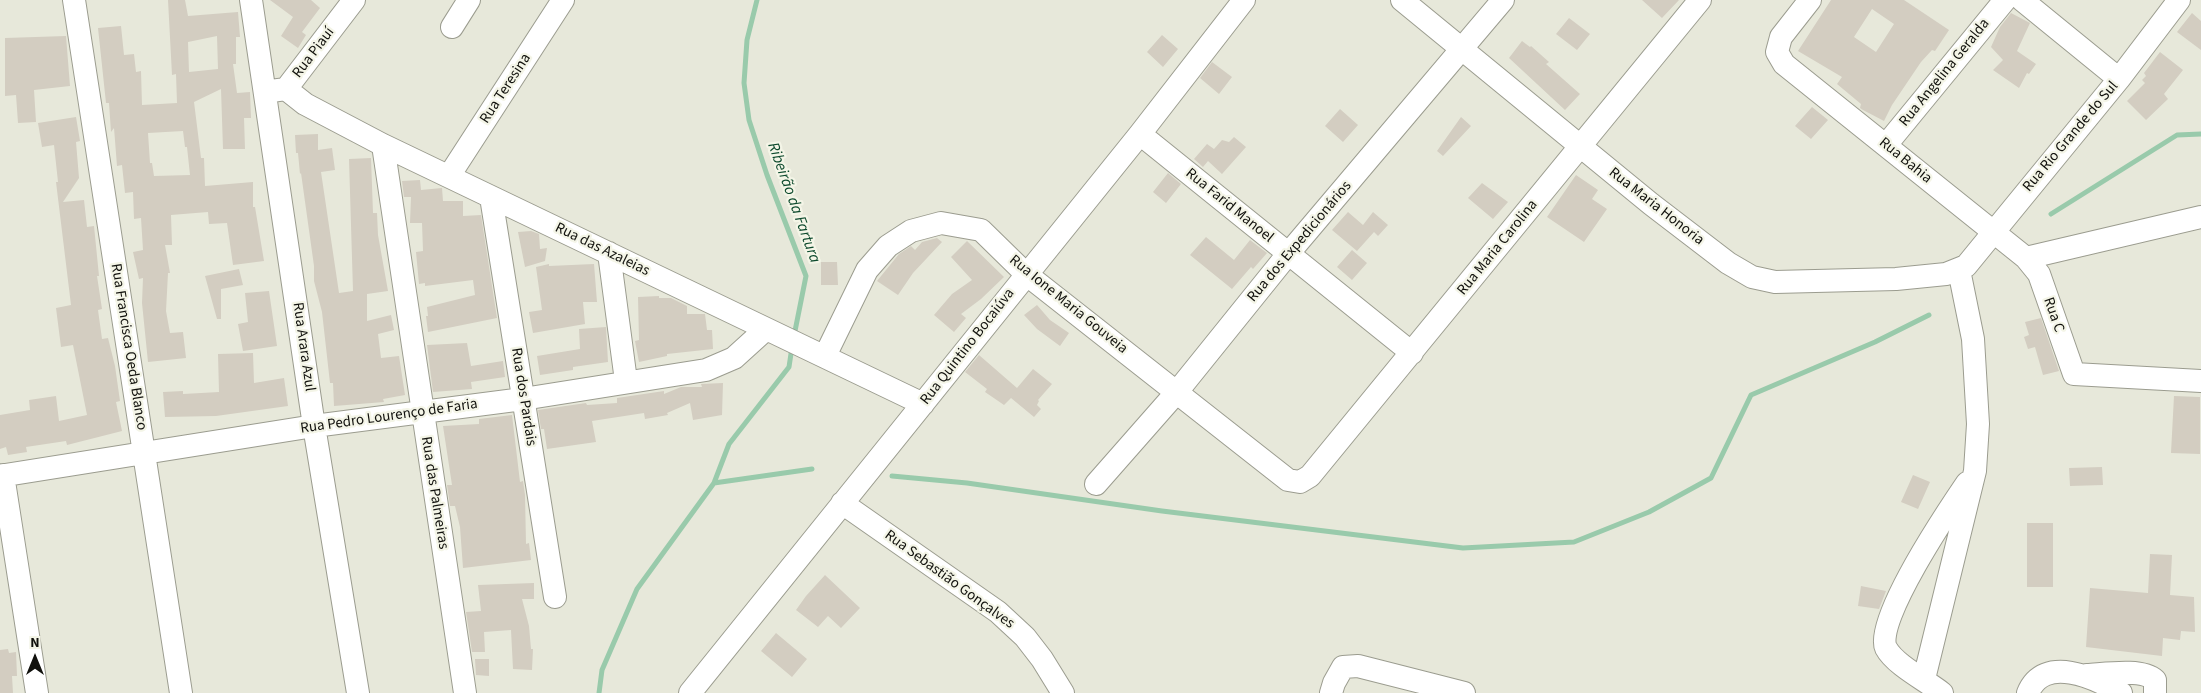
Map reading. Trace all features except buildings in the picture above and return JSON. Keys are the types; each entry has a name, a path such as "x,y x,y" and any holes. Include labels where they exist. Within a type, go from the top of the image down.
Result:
{"street":[{"name":"Rua Francisca Oeda Blanco","path":"74,0 181,693"},
{"name":"Rua Arara Azul","path":"251,0 276,90 314,426 358,693"},
{"name":"Rua Piauí","path":"276,90 354,0"},
{"path":"452,27 469,0"},
{"name":"Rua Teresina","path":"449,176 563,0"},
{"name":"Rua Quintino Bocaiúva","path":"690,693 1140,134 1244,0"},
{"name":"Rua Maria Honoria","path":"1402,0 1696,240 1728,263 1752,276 1775,282 1809,282 1896,279 1946,274 1959,270"},
{"name":"Rua dos Expedicionários","path":"1096,484 1176,393 1288,254 1503,0"},
{"name":"Rua Maria Carolina","path":"1288,480 1300,482 1310,476 1700,0"},
{"name":"Rua Bahia","path":"1810,0 1781,37 1776,52 1784,64 2026,258"},
{"name":"Rua Angelina Geralda","path":"1886,145 2004,0"},
{"path":"2022,0 2119,79"},
{"name":"Rua Rio Grande do Sul","path":"1959,270 1966,266 2119,79 2179,0"},
{"name":"Rua das Azaleias","path":"276,90 383,145 923,404"},
{"name":"Rua Farid Manoel","path":"1140,134 1412,353"},
{"name":"Rua das Palmeiras","path":"383,145 465,693"},
{"name":"Rua dos Pardais","path":"491,197 555,597"},
{"path":"2026,258 2201,217"},
{"name":"Rua Ione Maria Gouveia","path":"815,352 867,270 888,246 911,232 940,222 981,230 1026,274 1288,480"},
{"path":"609,254 626,381"},
{"name":"Rua C","path":"2026,258 2039,274 2074,374 2201,381"},
{"path":"1924,679 1975,471 1978,424 1973,339 1959,270"},
{"name":"Rua Pedro Lourenço de Faria","path":"2,476 314,426 523,399 626,381 706,370 734,358 772,332"},
{"path":"1942,693 1896,660 1885,647 1886,631 1890,616 1927,543 1975,471"},
{"path":"2,476 37,693"},
{"name":"Rua Sebastião Gonçalves","path":"842,503 998,612 1026,637 1063,693"},
{"path":"1332,693 1334,683 1343,667 1358,666 1461,693"},
{"path":"2028,693 2032,684 2048,674 2065,671 2081,675 2121,693"},
{"path":"2081,675 2140,673 2150,675 2155,680 2155,693"}],"waterway":[{"name":"Ribeirão da Fartura","path":"757,0 747,40 744,83 749,120 767,175 806,276 794,336"},
{"path":"2051,214 2177,135 2201,134"},
{"path":"892,476 967,483 1162,511 1463,548 1574,542 1649,512 1711,478 1751,395 1875,342 1929,315"},
{"path":"599,693 602,670 637,589 714,483 729,444 789,367 792,347"},
{"path":"714,483 812,469"}]}
